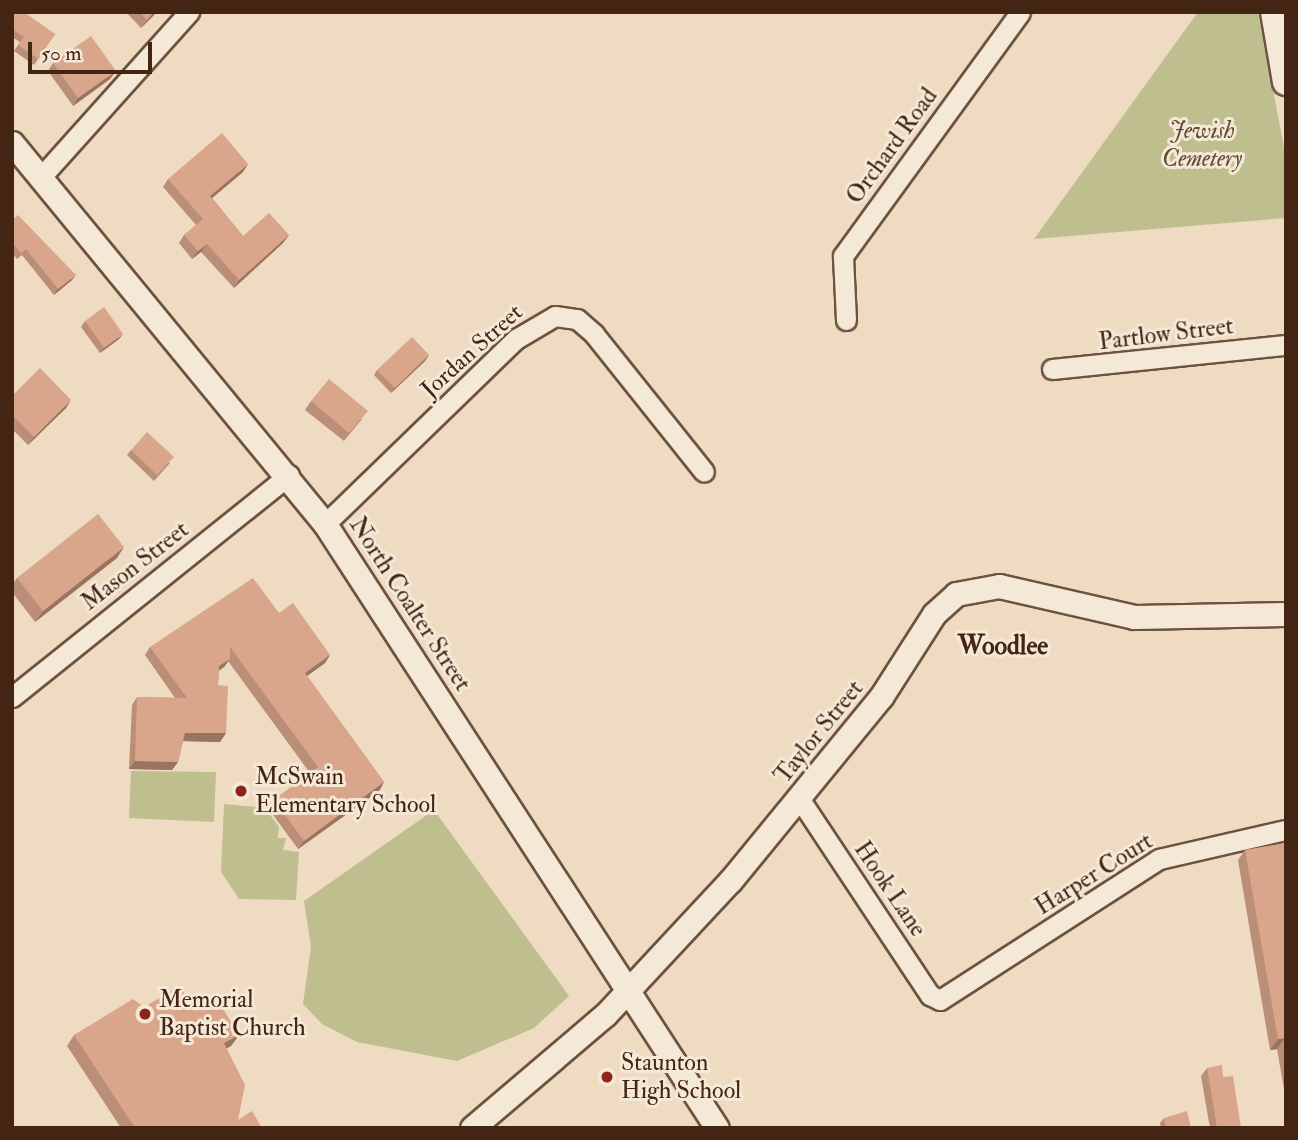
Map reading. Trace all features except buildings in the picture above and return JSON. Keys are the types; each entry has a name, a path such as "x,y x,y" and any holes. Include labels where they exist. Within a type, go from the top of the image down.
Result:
{"main road":[{"path":"1274,12 1286,82"}],"street":[{"path":"41,177 189,12"},
{"name":"Orchard Road","path":"846,320 843,256 1020,12"},
{"name":"North Coalter Street","path":"12,143 289,475 325,524 629,986 717,1128"},
{"name":"Jordan Street","path":"325,524 516,339 555,316 577,319 594,334 704,472"},
{"name":"Partlow Street","path":"1052,369 1286,345"},
{"name":"Mason Street","path":"12,697 289,475"},
{"name":"Taylor Street","path":"472,1128 605,1015 799,798 881,697 933,614 965,590 999,586 1134,617 1286,614"},
{"name":"Hook Lane","path":"799,798 930,995 944,1000"},
{"name":"Harper Court","path":"944,1000 1159,859 1286,830"}],"green space":[{"name":"Jewish Cemetery","path":"1198,12 1258,12 1286,158 1286,218 1034,239"},
{"path":"131,771 216,772 214,822 129,818"},
{"path":"224,804 265,808 279,827 278,838 286,838 283,850 299,852 296,900 239,899 221,872"},
{"path":"434,810 569,996 534,1028 457,1061 357,1042 322,1024 303,1004 311,947 304,901"}],"place":[{"name":"McSwain Elementary School","path":"241,791"},
{"name":"Memorial Baptist Church","path":"145,1014"},
{"name":"Staunton High School","path":"607,1077"}],"district":[{"name":"Woodlee","path":"1003,647"}]}
